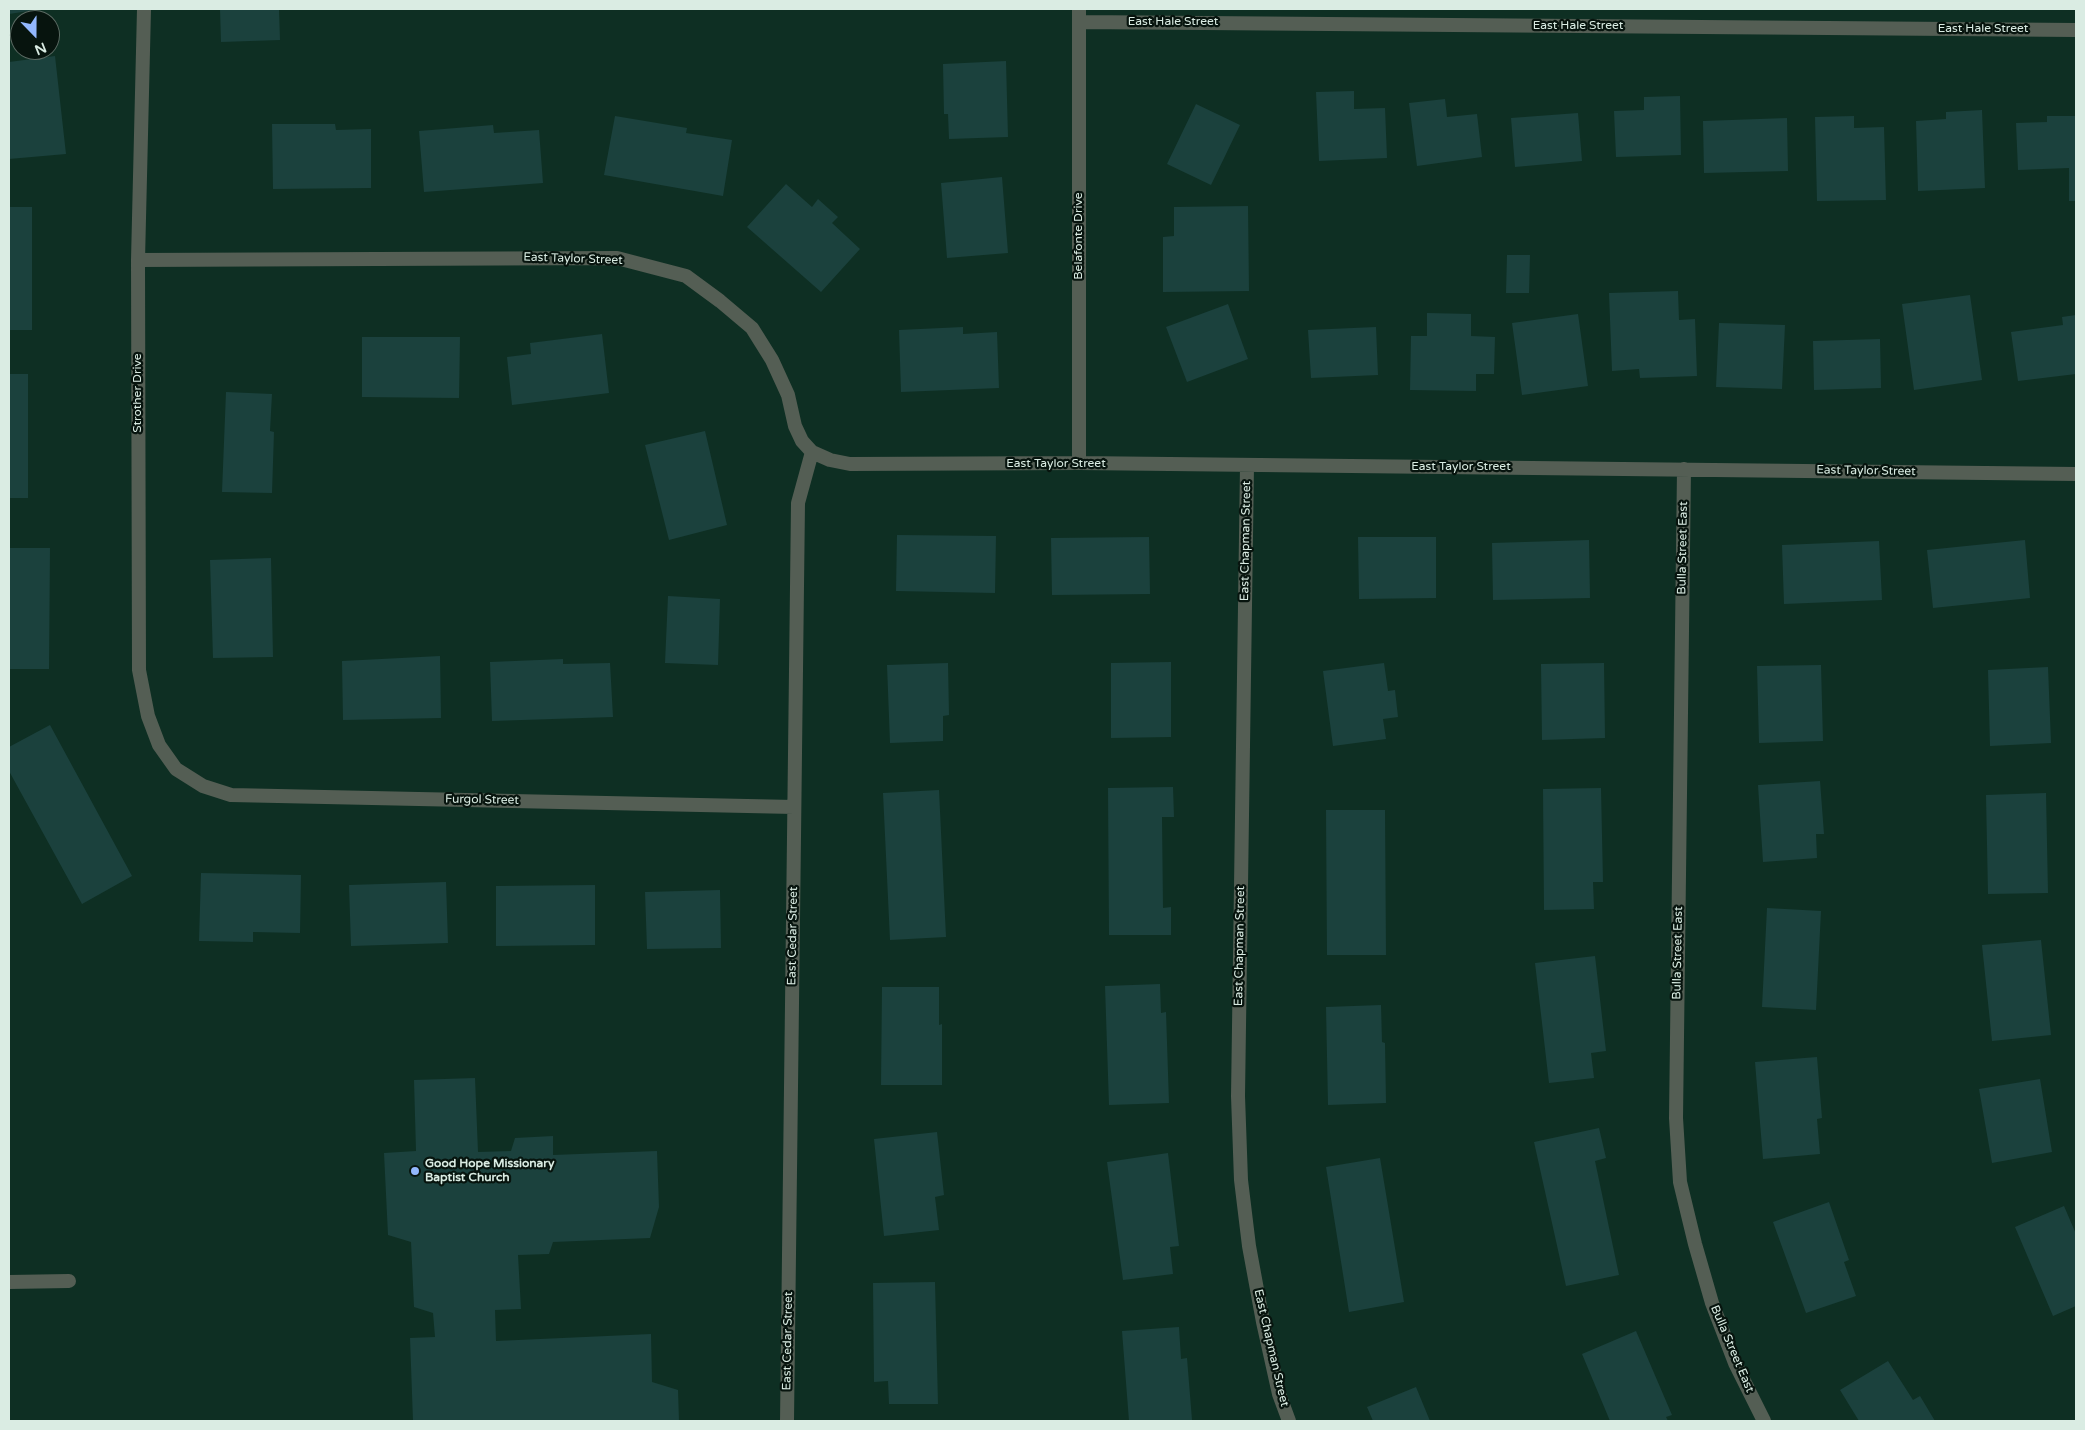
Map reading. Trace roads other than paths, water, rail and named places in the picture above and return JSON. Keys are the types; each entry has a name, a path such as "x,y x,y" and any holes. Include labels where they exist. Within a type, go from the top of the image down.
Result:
{"street":[{"name":"Strother Drive","path":"144,9 138,260 139,670 148,716 159,745 176,769"},
{"name":"East Hale Street","path":"1079,15 2076,30"},
{"name":"Belafonte Drive","path":"1079,15 1079,463"},
{"name":"East Taylor Street","path":"138,260 617,258 686,276 752,328 772,360 788,395 795,426 802,441 812,452 830,460 850,464 1079,463 2076,474"},
{"name":"East Cedar Street","path":"787,1421 798,503 812,452"},
{"name":"East Chapman Street","path":"1247,466 1238,1096 1241,1180 1249,1246 1263,1322 1279,1394 1289,1421"},
{"name":"Bulla Street East","path":"1684,469 1676,1118 1680,1182 1712,1303 1736,1363 1764,1421"},
{"name":"Furgol Street","path":"176,769 203,786 231,794 794,807"},
{"path":"9,1282 69,1281"}],"place":[{"name":"Good Hope Missionary Baptist Church","path":"415,1171"}]}
